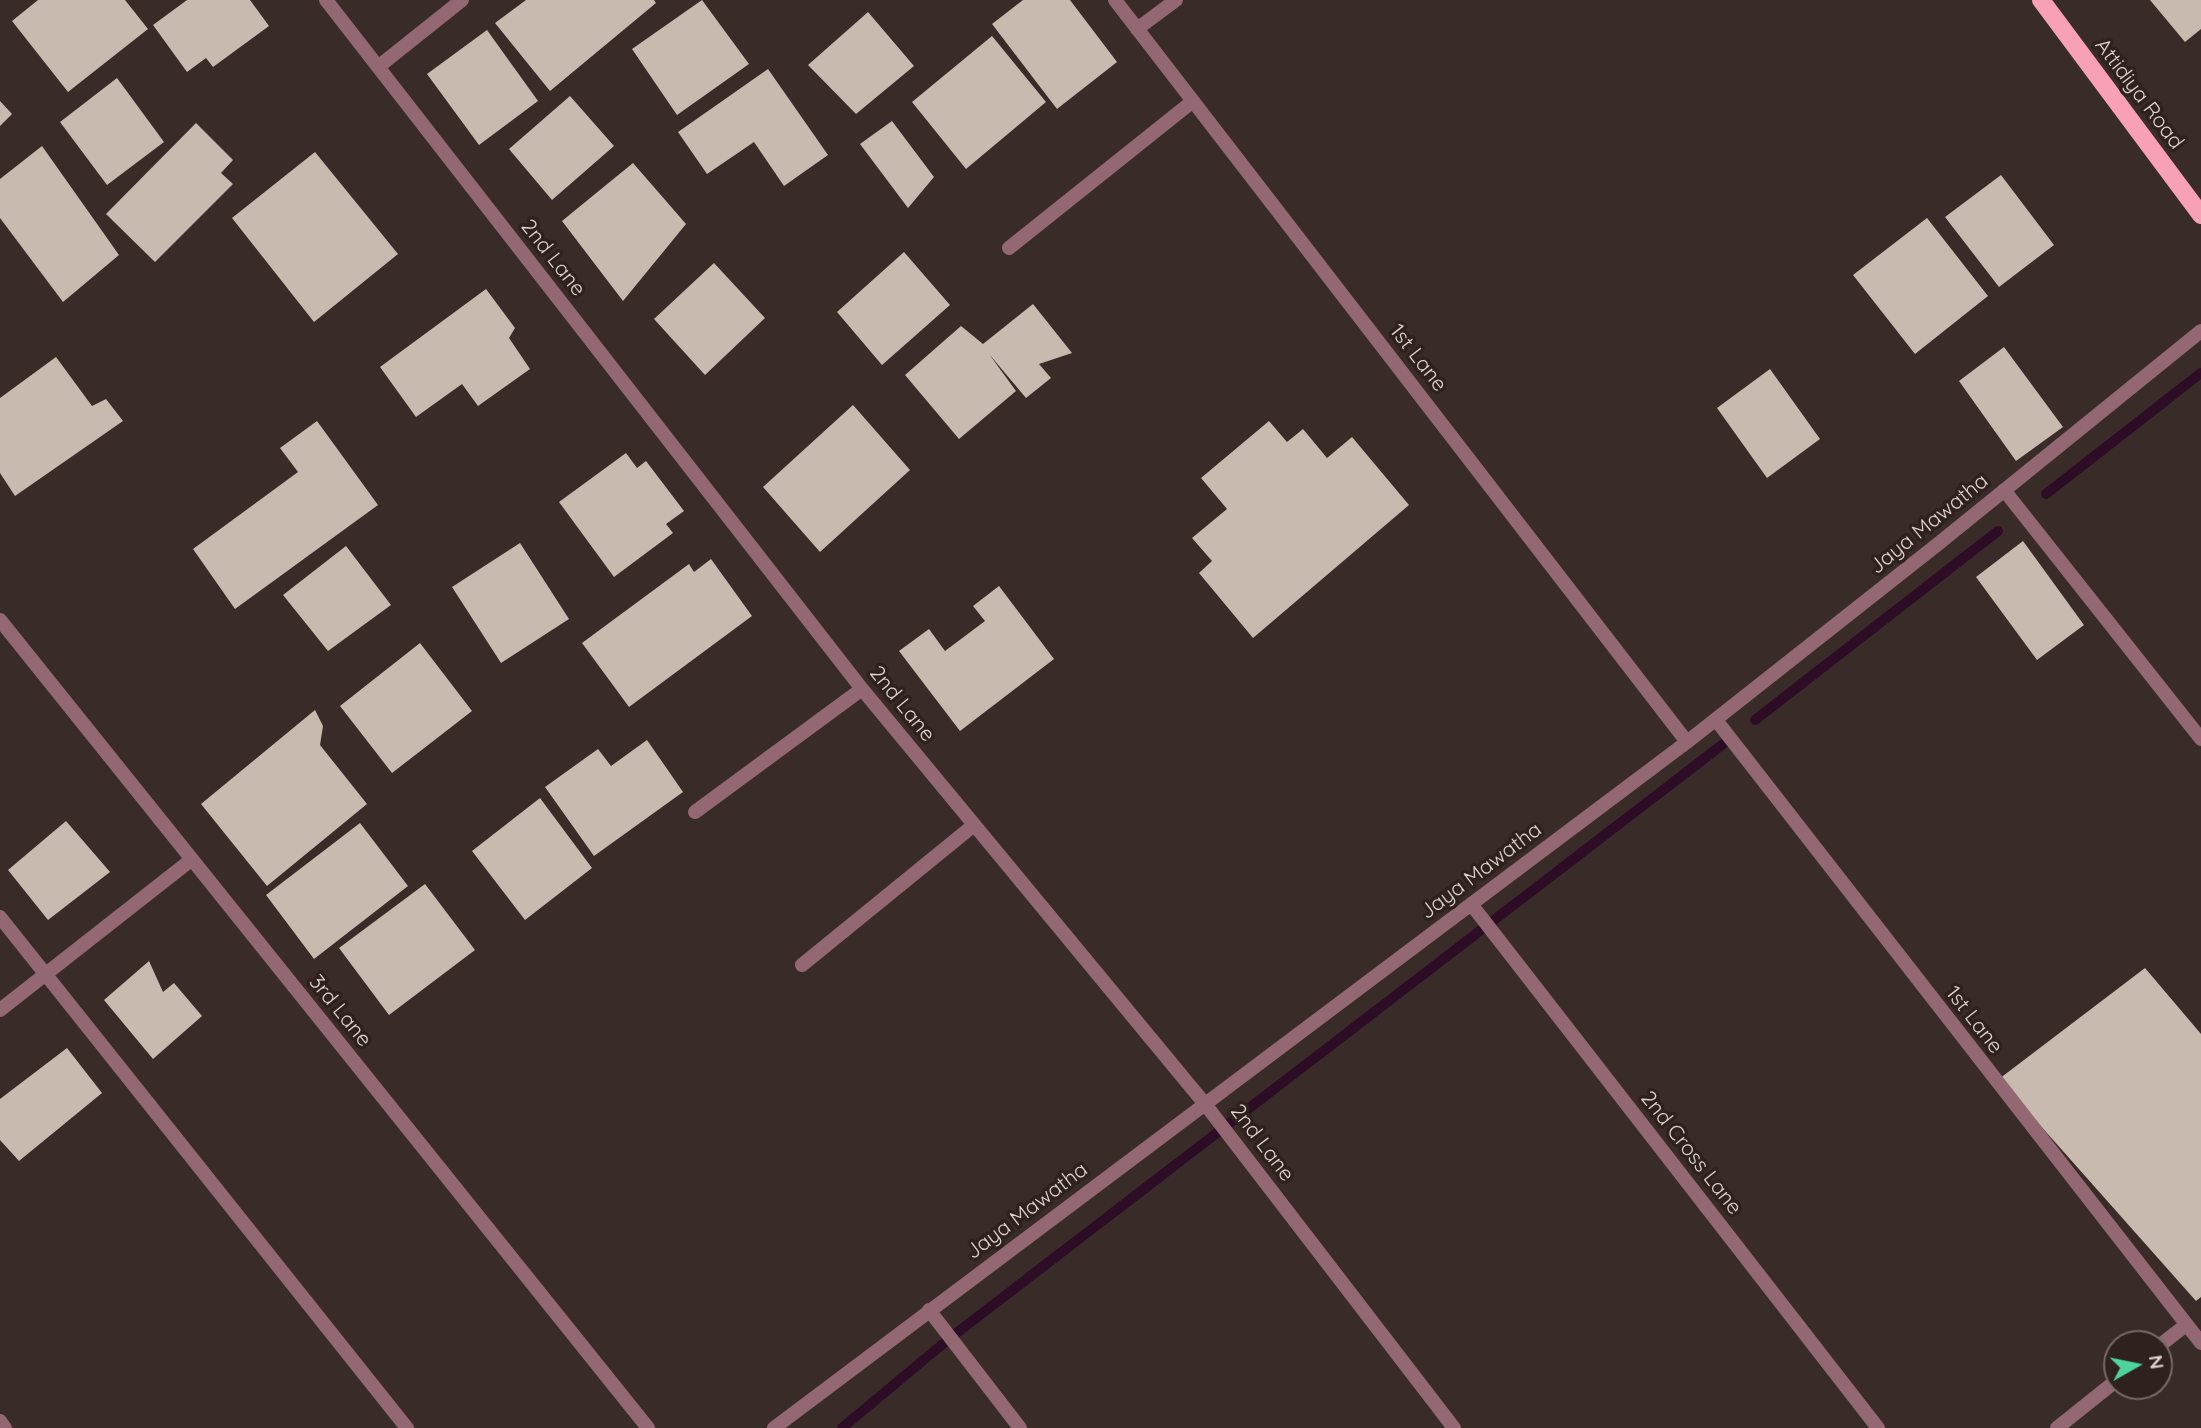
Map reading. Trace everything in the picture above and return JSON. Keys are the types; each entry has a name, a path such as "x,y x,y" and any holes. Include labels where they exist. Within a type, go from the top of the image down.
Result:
{"main road":[{"name":"Attidiya Road","path":"2041,0 2201,215"}],"street":[{"name":"2nd Lane","path":"326,0 862,689 1205,1104 1454,1428"},
{"path":"378,67 462,0"},
{"name":"1st Lane","path":"1115,0 1687,742"},
{"path":"1137,29 1176,0"},
{"path":"1009,248 1193,101"},
{"name":"Jaya Mawatha","path":"774,1428 1716,720 2201,331"},
{"path":"2004,490 2201,738"},
{"name":"3rd Lane","path":"0,620 648,1428"},
{"path":"695,811 862,689"},
{"name":"1st Lane","path":"1716,720 2201,1343"},
{"path":"802,965 974,825"},
{"path":"0,1010 191,860"},
{"name":"2nd Cross Lane","path":"1471,904 1878,1428"},
{"path":"0,917 407,1428"},
{"path":"929,1310 1020,1428"},
{"path":"2173,1335 2186,1325"},
{"path":"2057,1428 2103,1391"},
{"path":"0,1422 5,1428"}],"building":[{"path":"38,0 125,0 148,29 68,92 12,21"},
{"path":"187,0 250,0 269,26 213,67 206,58 187,72 153,25"},
{"path":"526,0 654,0 656,3 550,91 495,23"},
{"path":"702,0 749,64 677,115 632,49"},
{"path":"1023,0 1070,0 1117,62 1057,109 992,24"},
{"path":"2150,0 2201,0 2201,29 2185,42"},
{"path":"868,12 914,66 856,114 808,65"},
{"path":"487,30 538,101 479,145 427,74"},
{"path":"992,36 1046,102 966,169 912,102"},
{"path":"768,69 828,155 784,186 754,142 707,174 678,132"},
{"path":"117,78 164,142 107,185 60,122"},
{"path":"570,96 614,146 552,200 509,149"},
{"path":"0,101 12,114 0,126"},
{"path":"892,121 934,177 908,208 860,144"},
{"path":"196,123 233,160 221,173 233,184 155,262 106,214"},
{"path":"42,146 119,255 63,302 0,218 0,179"},
{"path":"315,152 398,254 314,322 232,218"},
{"path":"633,163 686,224 623,301 562,221"},
{"path":"2001,175 2054,245 1999,287 1945,217"},
{"path":"1927,218 1988,296 1915,354 1853,275"},
{"path":"904,252 950,305 882,365 837,312"},
{"path":"714,263 765,318 705,375 654,319"},
{"path":"486,289 515,328 509,338 530,369 478,406 462,384 416,417 380,367"},
{"path":"1033,304 1072,353 1039,364 1051,378 1026,398 989,354 1016,391 959,439 905,375 961,326 983,344"},
{"path":"2004,347 2063,427 2016,461 1959,381"},
{"path":"56,357 92,406 106,399 123,421 15,496 0,473 0,398"},
{"path":"1770,369 1820,439 1767,478 1717,408"},
{"path":"853,405 910,470 820,552 763,487"},
{"path":"317,421 378,505 235,609 193,549 298,472 280,448"},
{"path":"1269,421 1287,442 1303,429 1327,458 1352,437 1409,505 1253,638 1199,573 1212,561 1192,538 1227,509 1201,478"},
{"path":"626,453 637,468 646,461 684,511 666,524 673,533 614,577 559,502"},
{"path":"2023,541 2084,625 2037,660 1976,577"},
{"path":"520,543 569,619 501,663 452,587"},
{"path":"346,546 391,605 328,651 283,595"},
{"path":"711,559 752,616 629,707 582,643 689,564 694,572"},
{"path":"999,586 1054,659 960,731 899,651 929,629 945,651 985,621 973,606"},
{"path":"420,643 472,711 392,773 340,706"},
{"path":"315,710 323,726 320,745 367,804 267,886 201,804"},
{"path":"647,740 683,792 594,856 545,787 598,749 611,766"},
{"path":"540,798 592,868 525,920 472,851"},
{"path":"66,821 110,872 48,920 8,870"},
{"path":"360,823 408,886 314,959 266,895"},
{"path":"425,884 475,950 389,1015 339,948"},
{"path":"149,961 163,992 174,983 202,1016 153,1059 104,1000"},
{"path":"2145,968 2201,1034 2201,1297 2196,1301 1999,1079"},
{"path":"67,1048 102,1093 19,1161 0,1140 0,1099"}],"waterway":[{"path":"2046,494 2201,373"},
{"path":"1755,720 1998,531"},
{"path":"842,1428 950,1338 1731,738"}]}
